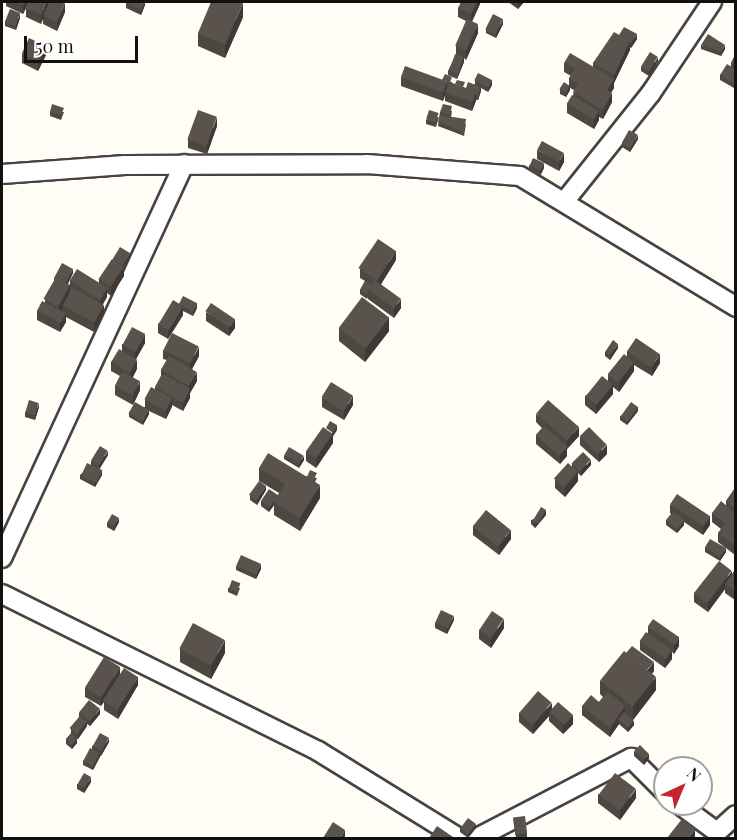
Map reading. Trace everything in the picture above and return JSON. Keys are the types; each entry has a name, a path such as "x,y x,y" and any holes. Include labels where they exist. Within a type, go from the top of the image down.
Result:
{"street":[{"path":"564,202 651,93 712,2"},
{"path":"2,558 184,164"},
{"path":"2,174 184,164 367,164 520,176 735,307"},
{"path":"2,594 318,750 459,838"},
{"path":"477,838 631,758 653,780"},
{"path":"695,816 717,832 735,815"}],"building":[{"path":"29,2 46,2 41,15 26,8"},
{"path":"50,2 65,3 57,22 43,15"},
{"path":"127,2 145,2 141,10"},
{"path":"211,2 243,3 225,45 198,33"},
{"path":"461,2 477,2 471,14 458,8"},
{"path":"10,9 20,13 15,26 5,22"},
{"path":"493,14 503,19 495,34 485,29"},
{"path":"467,19 478,24 466,50 455,45"},
{"path":"624,27 637,34 631,43 619,35"},
{"path":"614,32 630,41 614,75 593,63"},
{"path":"708,34 725,45 721,52 701,45"},
{"path":"29,38 46,46 39,61 22,53"},
{"path":"650,52 658,57 649,71 641,66"},
{"path":"570,53 614,79 607,90 612,93 603,110 573,92 578,84 569,78 575,69 564,63"},
{"path":"455,54 464,57 458,74 449,71"},
{"path":"727,64 735,69 734,84 720,75"},
{"path":"405,66 447,81 443,93 401,77"},
{"path":"478,73 492,80 489,87 474,80"},
{"path":"445,74 452,77 448,84 447,81 442,80"},
{"path":"457,80 465,82 463,87 455,84"},
{"path":"449,82 476,92 472,102 445,92"},
{"path":"468,82 481,87 478,96 476,92 466,88"},
{"path":"564,82 570,86 565,93 560,89"},
{"path":"572,95 599,111 593,120 567,104"},
{"path":"52,104 64,108 61,115 50,112"},
{"path":"443,104 452,106 450,115 440,112"},
{"path":"198,110 217,117 206,146 187,139"},
{"path":"429,110 439,113 436,122 426,120"},
{"path":"440,115 466,119 464,132 438,122"},
{"path":"629,130 638,135 630,148 622,143"},
{"path":"542,141 564,153 559,162 537,150"},
{"path":"533,158 544,163 541,170 530,165"},
{"path":"378,239 396,251 377,280 358,268"},
{"path":"120,247 130,253 123,266 112,260"},
{"path":"112,259 124,267 110,287 99,279"},
{"path":"62,263 73,269 66,283 54,278"},
{"path":"77,269 108,288 100,300 70,281"},
{"path":"56,277 70,285 57,307 44,299"},
{"path":"375,280 401,299 394,309 368,290"},
{"path":"365,281 372,285 367,294 360,290"},
{"path":"72,288 104,305 94,323 63,306"},
{"path":"183,296 197,303 193,311 179,304"},
{"path":"362,297 389,317 366,349 339,328"},
{"path":"173,300 183,306 169,330 159,324"},
{"path":"42,301 66,313 61,323 37,311"},
{"path":"211,303 235,319 229,328 205,311"},
{"path":"132,327 145,334 136,352 123,345"},
{"path":"172,333 199,347 190,364 163,350"},
{"path":"636,338 660,354 651,367 627,351"},
{"path":"613,340 618,344 610,355 605,352"},
{"path":"119,349 137,360 129,373 111,362"},
{"path":"624,354 634,362 618,382 608,374"},
{"path":"169,356 197,372 189,386 161,370"},
{"path":"122,372 140,381 133,395 115,386"},
{"path":"162,374 190,389 183,402 155,387"},
{"path":"602,376 613,385 597,405 586,396"},
{"path":"331,382 353,396 344,411 321,397"},
{"path":"151,387 172,398 166,411 144,399"},
{"path":"29,400 39,403 35,415 25,412"},
{"path":"548,400 579,427 567,440 536,414"},
{"path":"135,402 149,410 142,421 128,413"},
{"path":"631,402 638,407 628,422 620,417"},
{"path":"330,421 337,425 333,433 326,428"},
{"path":"544,426 567,447 559,456 536,435"},
{"path":"323,427 333,434 316,458 306,452"},
{"path":"589,427 607,445 597,454 580,436"},
{"path":"100,446 108,451 99,465 91,460"},
{"path":"289,447 304,456 299,463 284,455"},
{"path":"583,452 591,460 579,471 572,463"},
{"path":"268,453 320,485 300,518 274,502 285,484 259,468"},
{"path":"87,463 102,470 96,483 81,476"},
{"path":"568,463 578,472 564,487 554,479"},
{"path":"310,470 317,473 313,481 307,477"},
{"path":"259,481 266,486 256,500 249,495"},
{"path":"735,488 735,509 726,501"},
{"path":"269,489 278,495 270,507 261,501"},
{"path":"677,494 710,516 703,526 670,504"},
{"path":"721,501 735,513 733,536 735,546 718,533 725,524 712,513"},
{"path":"541,507 546,510 538,524 533,521"},
{"path":"486,510 511,530 498,546 473,526"},
{"path":"673,512 684,520 678,529 667,521"},
{"path":"112,514 119,518 114,526 107,523"},
{"path":"710,539 726,548 720,557 705,547"},
{"path":"241,555 261,564 256,575 236,566"},
{"path":"719,561 732,571 706,603 694,593"},
{"path":"735,570 735,591 725,584"},
{"path":"232,580 240,583 237,592 229,588"},
{"path":"441,610 454,616 448,629 435,623"},
{"path":"492,611 504,619 491,638 479,630"},
{"path":"653,619 679,637 674,645 648,626"},
{"path":"193,623 225,640 211,666 179,649"},
{"path":"646,632 672,650 666,659 640,641"},
{"path":"632,646 654,662 647,670 626,653"},
{"path":"624,651 656,677 632,706 600,681"},
{"path":"104,657 120,667 101,698 85,688"},
{"path":"124,668 138,677 117,710 103,701"},
{"path":"538,691 552,703 533,725 519,713"},
{"path":"608,692 625,706 610,728 582,706 591,695 599,702"},
{"path":"89,700 100,709 90,721 79,712"},
{"path":"558,702 573,715 565,725 549,712"},
{"path":"624,712 634,721 628,727 618,719"},
{"path":"80,716 87,722 76,734 70,728"},
{"path":"71,733 77,739 72,745 66,739"},
{"path":"100,733 109,738 101,751 93,746"},
{"path":"640,745 649,754 644,760 634,751"},
{"path":"90,748 100,753 93,766 83,761"},
{"path":"84,773 91,777 84,788 78,784"},
{"path":"615,773 636,789 620,810 599,795"},
{"path":"525,816 527,833 515,834 513,817"},
{"path":"468,818 476,824 468,834 460,828"},
{"path":"682,819 695,829 688,838 667,838"},
{"path":"333,822 345,830 340,838 323,838"},
{"path":"437,826 453,837 429,838"}]}
